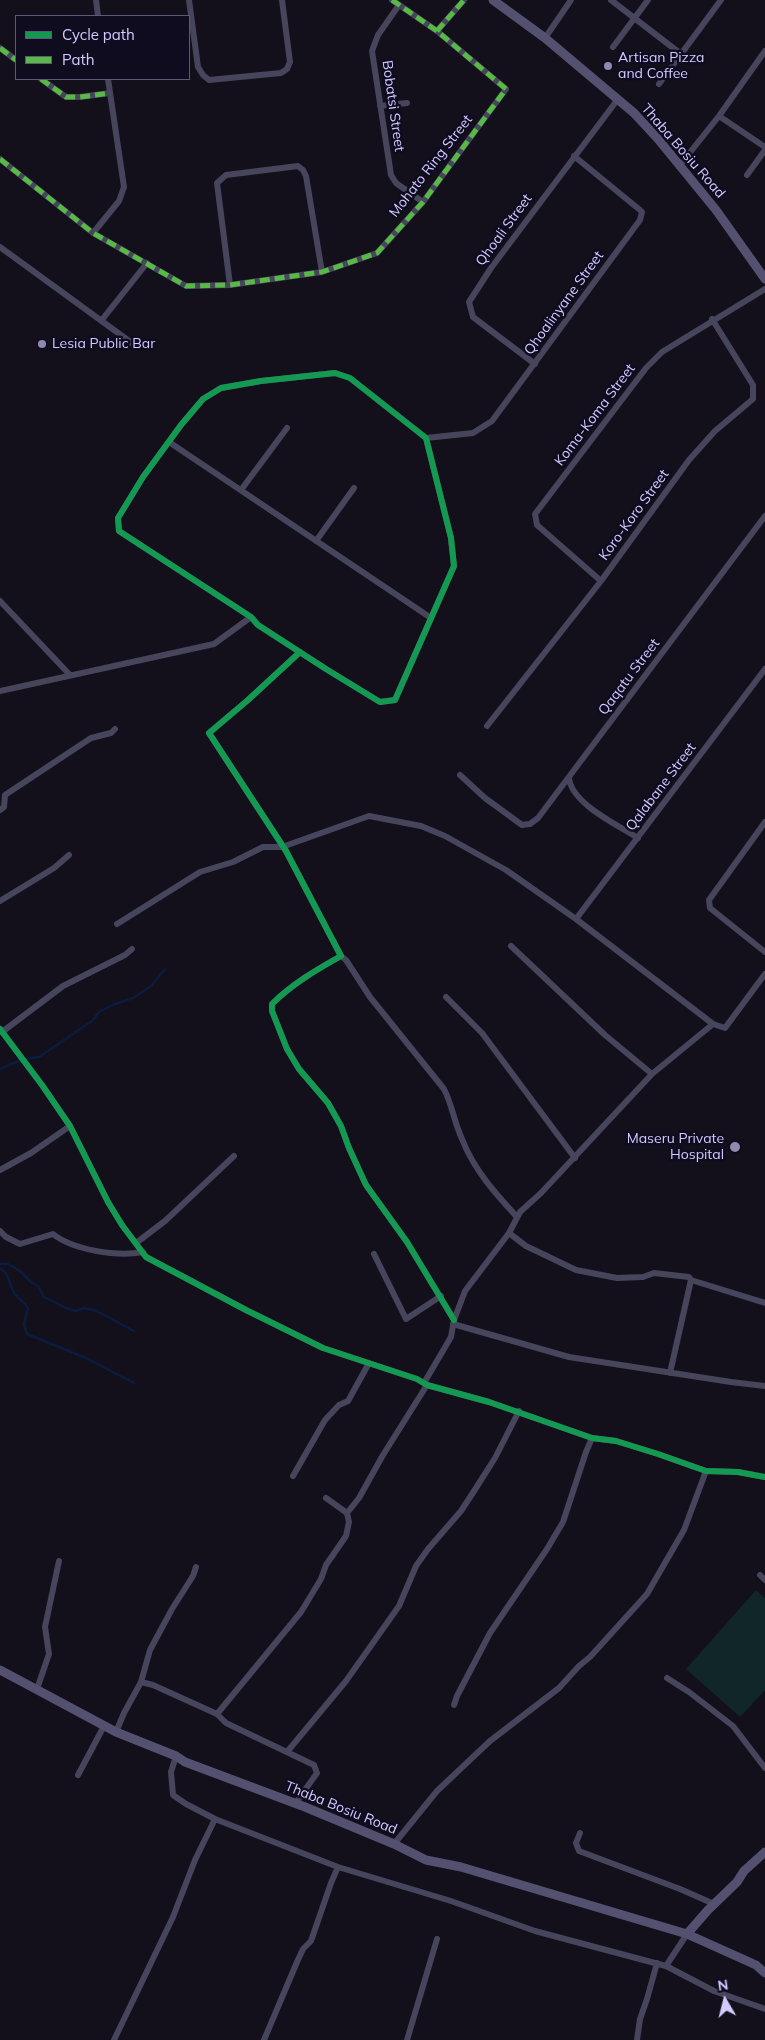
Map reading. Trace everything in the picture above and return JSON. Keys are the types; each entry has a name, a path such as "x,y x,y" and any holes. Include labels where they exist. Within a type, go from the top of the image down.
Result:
{"street":[{"path":"96,0 98,15"},
{"path":"189,0 198,67 209,80 281,73 287,69 290,62 282,0"},
{"name":"Mohato Ring Street","path":"0,159 93,233 186,286 230,285 322,272 377,253 423,202 506,89 437,31 392,0"},
{"path":"437,31 464,0"},
{"name":"Thaba Bosiu Road","path":"494,0 545,38 618,99 658,139 716,210 765,279"},
{"path":"545,38 571,0"},
{"path":"611,0 681,54"},
{"path":"613,47 648,0"},
{"path":"659,84 721,0"},
{"name":"Bobatsi Street","path":"400,5 378,35 372,51 390,175 396,183 423,202"},
{"path":"0,48 15,59"},
{"path":"680,165 720,116 765,51"},
{"path":"43,80 66,97 110,93"},
{"path":"93,233 119,201 124,187 108,80"},
{"name":"Qhoali Street","path":"535,364 473,317 469,302 490,268 618,99"},
{"path":"380,106 407,103"},
{"path":"720,116 765,149 747,175"},
{"name":"Qhoalinyane Street","path":"426,438 473,433 492,421 640,220 642,212 574,156"},
{"path":"230,285 217,183 226,175 298,166 303,170 306,176 322,272"},
{"path":"0,247 136,346"},
{"path":"101,320 147,263"},
{"name":"Koma-Koma Street","path":"602,581 537,525 535,514 646,368 662,352 765,289"},
{"name":"Koro-Koro Street","path":"487,726 602,581 688,460 715,432 753,399 753,385 712,320"},
{"path":"335,373 350,378 426,438 451,538 454,566 395,700 380,702 258,625 250,617 119,531 118,518 169,442 203,399 221,388 261,381 335,373"},
{"path":"241,490 286,428"},
{"path":"169,442 431,618"},
{"path":"316,541 354,488"},
{"name":"Qaqatu Street","path":"460,775 485,798 522,824 530,824 538,818 765,516"},
{"path":"0,601 70,675"},
{"path":"0,691 214,644 250,617"},
{"path":"300,652 209,733 286,851 341,956 346,960 370,997 444,1089 452,1106 461,1139 479,1175 517,1217"},
{"name":"Qalabane Street","path":"576,919 765,669"},
{"path":"0,810 4,807 5,795 91,738 111,733 115,729"},
{"path":"569,777 570,786 581,800 638,838"},
{"path":"117,924 200,872 233,862 263,847 282,847 369,816 421,826 445,836 506,870 576,919 713,1024 725,1028 765,974"},
{"path":"765,822 708,904 710,908 765,952"},
{"path":"0,901 54,868 69,855"},
{"path":"510,946 605,1035 652,1074"},
{"path":"132,949 125,955 62,986 1,1031 70,1126 108,1202 122,1225 146,1257 323,1348 417,1379 425,1384 519,1411 592,1438 641,1449 706,1471 738,1472 765,1477"},
{"path":"341,956 303,978 279,997 272,1004 272,1012 287,1049 300,1070 328,1103 341,1126 366,1185 407,1242 441,1296 454,1322 569,1357 765,1386"},
{"path":"446,997 482,1033 575,1158"},
{"path":"347,1513 360,1498 452,1337 454,1322 465,1291 509,1233 524,1207 542,1193 652,1074 713,1024"},
{"path":"0,1170 31,1153 70,1126"},
{"path":"136,1243 165,1221 234,1156"},
{"path":"0,1231 6,1237 20,1244 53,1234 62,1241 87,1248 122,1254 143,1252"},
{"path":"509,1233 535,1251 576,1270 618,1278 643,1277 654,1273 689,1277 691,1280 765,1303"},
{"path":"374,1254 406,1319 441,1296"},
{"path":"670,1373 691,1280"},
{"path":"293,1476 325,1420 339,1405 348,1401 369,1363"},
{"path":"287,1752 346,1681 399,1606 416,1566 461,1511 496,1458 519,1411"},
{"path":"454,1705 490,1633 563,1522 592,1438"},
{"path":"394,1844 437,1791 490,1741 559,1688 647,1594 684,1530 706,1471"},
{"path":"217,1714 301,1612 321,1579 326,1565 346,1536 349,1522 347,1513 326,1498"},
{"path":"37,1689 49,1654 45,1627 60,1561"},
{"path":"116,1732 141,1682 150,1650 196,1568"},
{"name":"Thaba Bosiu Road","path":"0,1670 116,1732 176,1756 186,1762 394,1844 426,1860 461,1867 687,1934 756,1965 765,1973"},
{"path":"667,1678 689,1692 733,1726 765,1768"},
{"path":"141,1682 152,1685 217,1714 226,1723 314,1764 317,1773 295,1804"},
{"path":"78,1775 104,1726"},
{"path":"176,1756 171,1772 173,1795 186,1804 216,1819 338,1867 451,1901 535,1932 666,1966 714,1991 765,2008"},
{"path":"114,2040 174,1917 195,1860 216,1819"},
{"path":"580,1833 576,1843 579,1851 680,1888 714,1904"},
{"path":"666,1966 687,1934 737,1882 744,1871 765,1852"},
{"path":"264,2040 297,1962 311,1941 338,1867"},
{"path":"407,2040 437,1939"},
{"path":"637,2040 640,2019 648,2000 657,1964"}],"green space":[{"path":"756,1590 765,1598 765,1690 740,1717 686,1669"}],"waterway":[{"path":"0,1069 23,1059 39,1057 92,1021 99,1012 133,998 151,986 165,969"},
{"path":"0,1264 8,1264 20,1271 38,1286 44,1297 76,1311 84,1308 97,1311 134,1331"},
{"path":"0,1268 8,1277 14,1293 28,1308 24,1324 27,1334 86,1358 134,1383"}],"marked path":[{"path":"0,159 93,233 186,286 230,285 322,272 377,253 423,202 506,89 437,31 392,0"},
{"path":"437,31 464,0"},
{"path":"0,48 15,59"},
{"path":"42,80 66,97 110,93"}],"cycle path":[{"path":"335,373 350,378 426,438 451,538 454,566 395,700 380,702 326,669 258,625 251,617 119,531 118,518 143,477 181,425 203,399 221,388 261,381 335,373"},
{"path":"300,652 209,733 286,851 341,956 313,972 288,990 272,1004 272,1011 287,1049 299,1069 328,1103 341,1126 366,1185 407,1242 454,1320"},
{"path":"0,1029 70,1126 108,1202 122,1225 146,1257 323,1348 417,1379 427,1385 489,1402 592,1438 616,1441 706,1471 738,1472 765,1477"}],"place":[{"name":"Artisan Pizza and Coffee","path":"608,66"},
{"name":"Lesia Public Bar","path":"42,344"},
{"name":"Maseru Private Hospital","path":"735,1147"}]}
